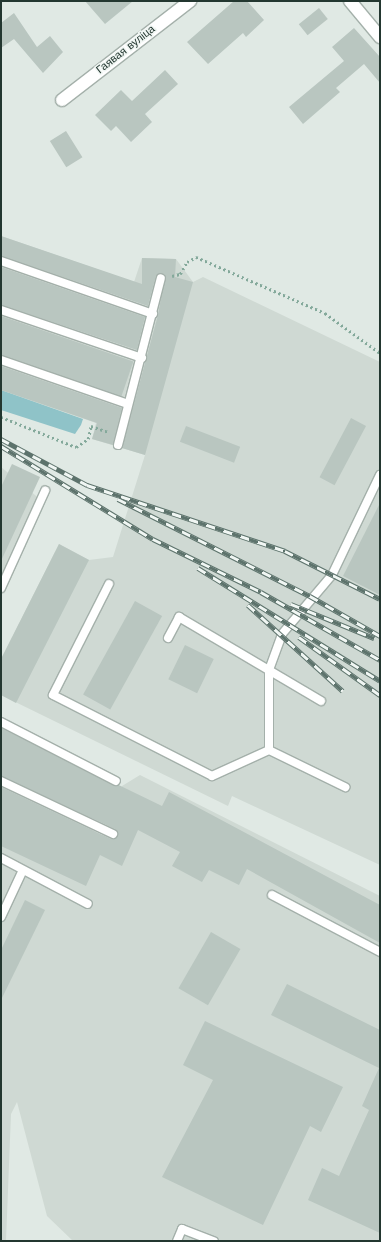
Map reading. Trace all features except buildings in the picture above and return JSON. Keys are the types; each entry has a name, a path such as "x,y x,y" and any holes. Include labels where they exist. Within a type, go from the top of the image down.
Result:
{"street":[{"name":"Гаявая вуліца","path":"62,100 190,1"},
{"path":"350,1 380,37"}],"lane":[{"path":"1,261 153,314"},
{"path":"118,445 128,404 142,358 161,278"},
{"path":"1,310 142,358"},
{"path":"1,360 128,404"},
{"path":"269,750 269,670 282,634 332,575 380,475"},
{"path":"1,588 45,491"},
{"path":"109,584 53,695 212,776 269,750"},
{"path":"168,638 179,617 321,701"},
{"path":"1,722 116,781"},
{"path":"269,750 346,787"},
{"path":"1,781 113,834"},
{"path":"1,858 22,872 88,904"},
{"path":"1,917 22,872"},
{"path":"272,895 380,952"},
{"path":"177,1241 182,1229 214,1241"}],"path":[{"path":"161,278 180,274 187,262 196,257 325,313 380,353"},
{"path":"1,417 76,447 88,439 91,426 120,435"}],"shaded area":[{"path":"1,236 134,282 142,258 176,259 193,282 203,277 380,362 380,865 232,796 228,806 1,695 1,659 59,544 89,560 113,557 145,455 92,439 96,423 1,390"},
{"path":"1,467 41,500 1,579"},
{"path":"1,725 83,761 96,854 122,786 140,775 380,896 380,1241 73,1241 47,1216 17,1102 11,1114 6,1241 1,1241"}],"water":[{"path":"1,390 83,419 81,425 75,434 1,410"}],"railway":[{"path":"1,439 87,485 285,551 380,599"},
{"path":"1,446 153,539 261,592 380,660"},
{"path":"118,499 310,596 380,636"},
{"path":"198,568 380,681"},
{"path":"291,604 374,638"},
{"path":"248,605 343,691"},
{"path":"299,637 380,695"}]}
